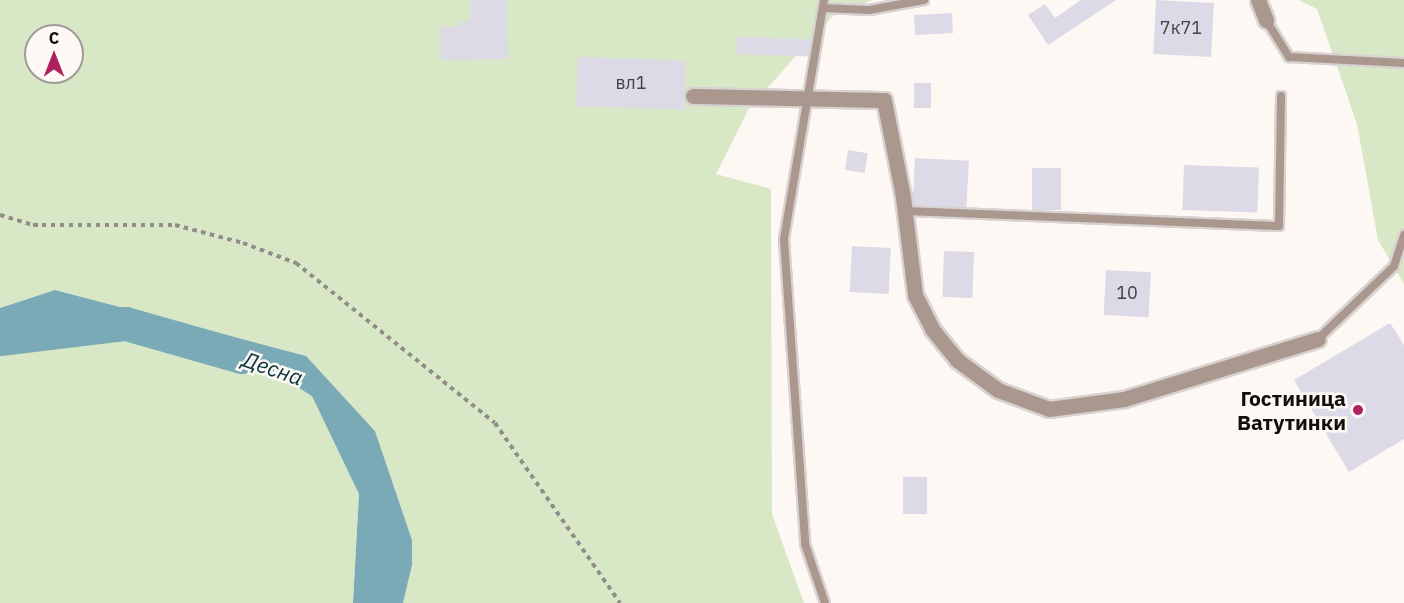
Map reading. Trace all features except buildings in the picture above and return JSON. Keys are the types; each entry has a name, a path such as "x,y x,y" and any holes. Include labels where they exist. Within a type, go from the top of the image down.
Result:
{"street":[{"path":"1258,0 1266,20"},
{"path":"693,96 808,96 884,100 905,211 915,295 932,329 957,360 998,390 1049,409 1124,399 1318,339"}],"lane":[{"path":"825,603 805,544 784,240 824,4 869,10 924,0"},
{"path":"1266,20 1289,57 1404,63"},
{"path":"905,211 1279,226 1281,96"},
{"path":"1318,339 1394,266 1404,235"}],"path":[{"path":"0,215 33,225 175,225 243,243 296,263 495,423 620,603"}],"green space":[{"path":"0,0 873,0 833,16 811,39 748,110 716,174 771,189 772,514 804,603 403,603 412,565 412,540 375,431 306,356 55,290 0,308"},
{"path":"1299,0 1404,0 1404,284 1378,240 1357,124 1317,9"},
{"path":"54,325 141,326 265,367 313,396 359,494 353,603 0,603 0,340"}],"water":[{"path":"55,290 306,356 375,431 412,540 412,565 403,603 353,603 359,494 312,396 265,367 141,326 54,325 0,340 0,308"}],"waterway":[{"name":"Десна","path":"0,339 126,324 242,357"}],"place":[{"name":"Гостиница Ватутинки","path":"1358,410"}]}
